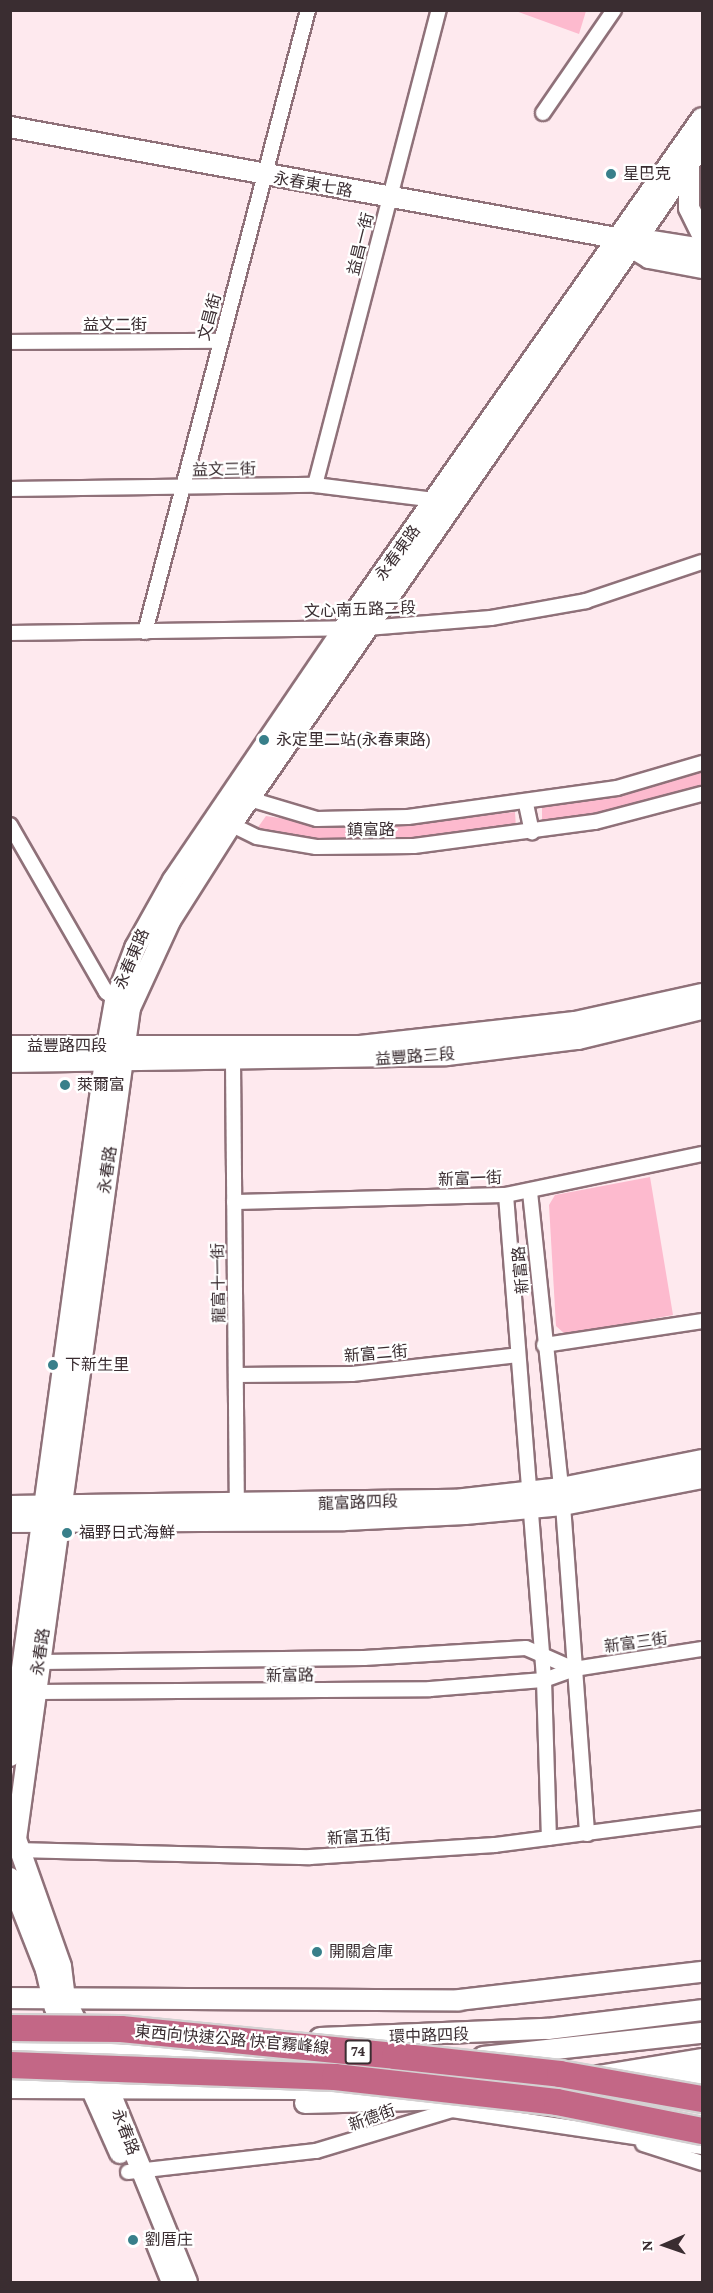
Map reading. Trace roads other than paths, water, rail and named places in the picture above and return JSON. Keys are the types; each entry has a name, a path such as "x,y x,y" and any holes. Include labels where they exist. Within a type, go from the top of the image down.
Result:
{"highway":[{"name":"東西向快速公路 快官霧峰線","path":"10,2028 121,2030 395,2056 560,2074 702,2099"},
{"name":"東西向快速公路 快官霧峰線","path":"10,2065 335,2077 557,2102 702,2131"}],"street":[{"name":"文昌街","path":"145,632 308,10"},
{"name":"益昌一街","path":"315,485 439,10"},
{"path":"543,113 614,10"},
{"name":"永春東路","path":"122,1004 155,908 223,821 367,627 629,241 702,118"},
{"name":"永春東七路","path":"10,127 264,177 629,241 702,249"},
{"name":"永春東路","path":"241,796 344,628 436,500 702,145"},
{"path":"689,165 689,208 702,235"},
{"name":"永春東七路","path":"629,241 649,258 702,268"},
{"name":"益文二街","path":"10,342 220,341"},
{"name":"益文三街","path":"10,489 315,485 436,500"},
{"name":"文心南五路二段","path":"10,633 344,628 490,618 586,601 702,562"},
{"name":"鎮富路","path":"241,796 316,819 526,804 617,788 702,762"},
{"name":"鎮富路","path":"223,821 257,837 316,847 414,846 532,832 702,794"},
{"path":"526,804 532,832"},
{"path":"10,825 122,1004"},
{"name":"益豐路三段","path":"115,1054 412,1042 575,1022 702,994"},
{"name":"永春路","path":"57,1999 61,1966 16,1850 22,1693 25,1661 53,1513 122,1004"},
{"name":"益豐路三段","path":"115,1054 233,1061 362,1060 491,1051 578,1039 702,1009"},
{"name":"益豐路四段","path":"10,1046 115,1054"},
{"name":"益豐路四段","path":"10,1062 115,1054"},
{"name":"龍富十一街","path":"233,1061 237,1505"},
{"name":"新富一街","path":"234,1202 506,1195 530,1192 702,1154"},
{"name":"新富路","path":"530,1192 544,1345 562,1497 587,1833"},
{"name":"新富路","path":"506,1195 544,1680 549,1838"},
{"path":"544,1345 702,1321"},
{"name":"新富二街","path":"236,1375 352,1374 518,1355"},
{"name":"龍富路四段","path":"562,1497 702,1460"},
{"name":"龍富路四段","path":"10,1506 53,1513 345,1520 529,1501 702,1478"},
{"name":"龍富路四段","path":"10,1522 53,1513 237,1505 529,1501"},
{"name":"新富路","path":"25,1661 364,1658 526,1648 574,1669"},
{"name":"新富三街","path":"574,1669 702,1649"},
{"name":"新富路","path":"22,1693 355,1692 544,1680 574,1669"},
{"name":"永春路","path":"10,1755 22,1693"},
{"name":"新富五街","path":"16,1850 310,1857 549,1838 702,1818"},
{"name":"永春路","path":"10,1878 57,1999 100,2088 134,2171 187,2283"},
{"path":"10,1998 459,2000 702,1972"},
{"name":"環中路四段","path":"10,2050 79,2045 419,2038 702,2010"},
{"name":"環中路四段","path":"10,2033 79,2045 420,2061 549,2053 702,2033"},
{"path":"10,2088 213,2091 565,2080 702,2060"},
{"path":"213,2091 256,2101 346,2105 567,2093 702,2075"},
{"name":"新德街","path":"134,2171 316,2151 452,2110 525,2116 624,2136 702,2147"},
{"name":"新德街","path":"624,2136 702,2163"},
{"name":"永春路","path":"134,2171 172,2283"}],"place":[{"name":"星巴克","path":"611,174"},
{"name":"永定里二站(永春東路)","path":"264,740"},
{"name":"萊爾富","path":"65,1085"},
{"name":"下新生里","path":"53,1365"},
{"name":"福野日式海鮮","path":"67,1533"},
{"name":"開關倉庫","path":"317,1952"},
{"name":"劉厝庄","path":"133,2240"}]}
